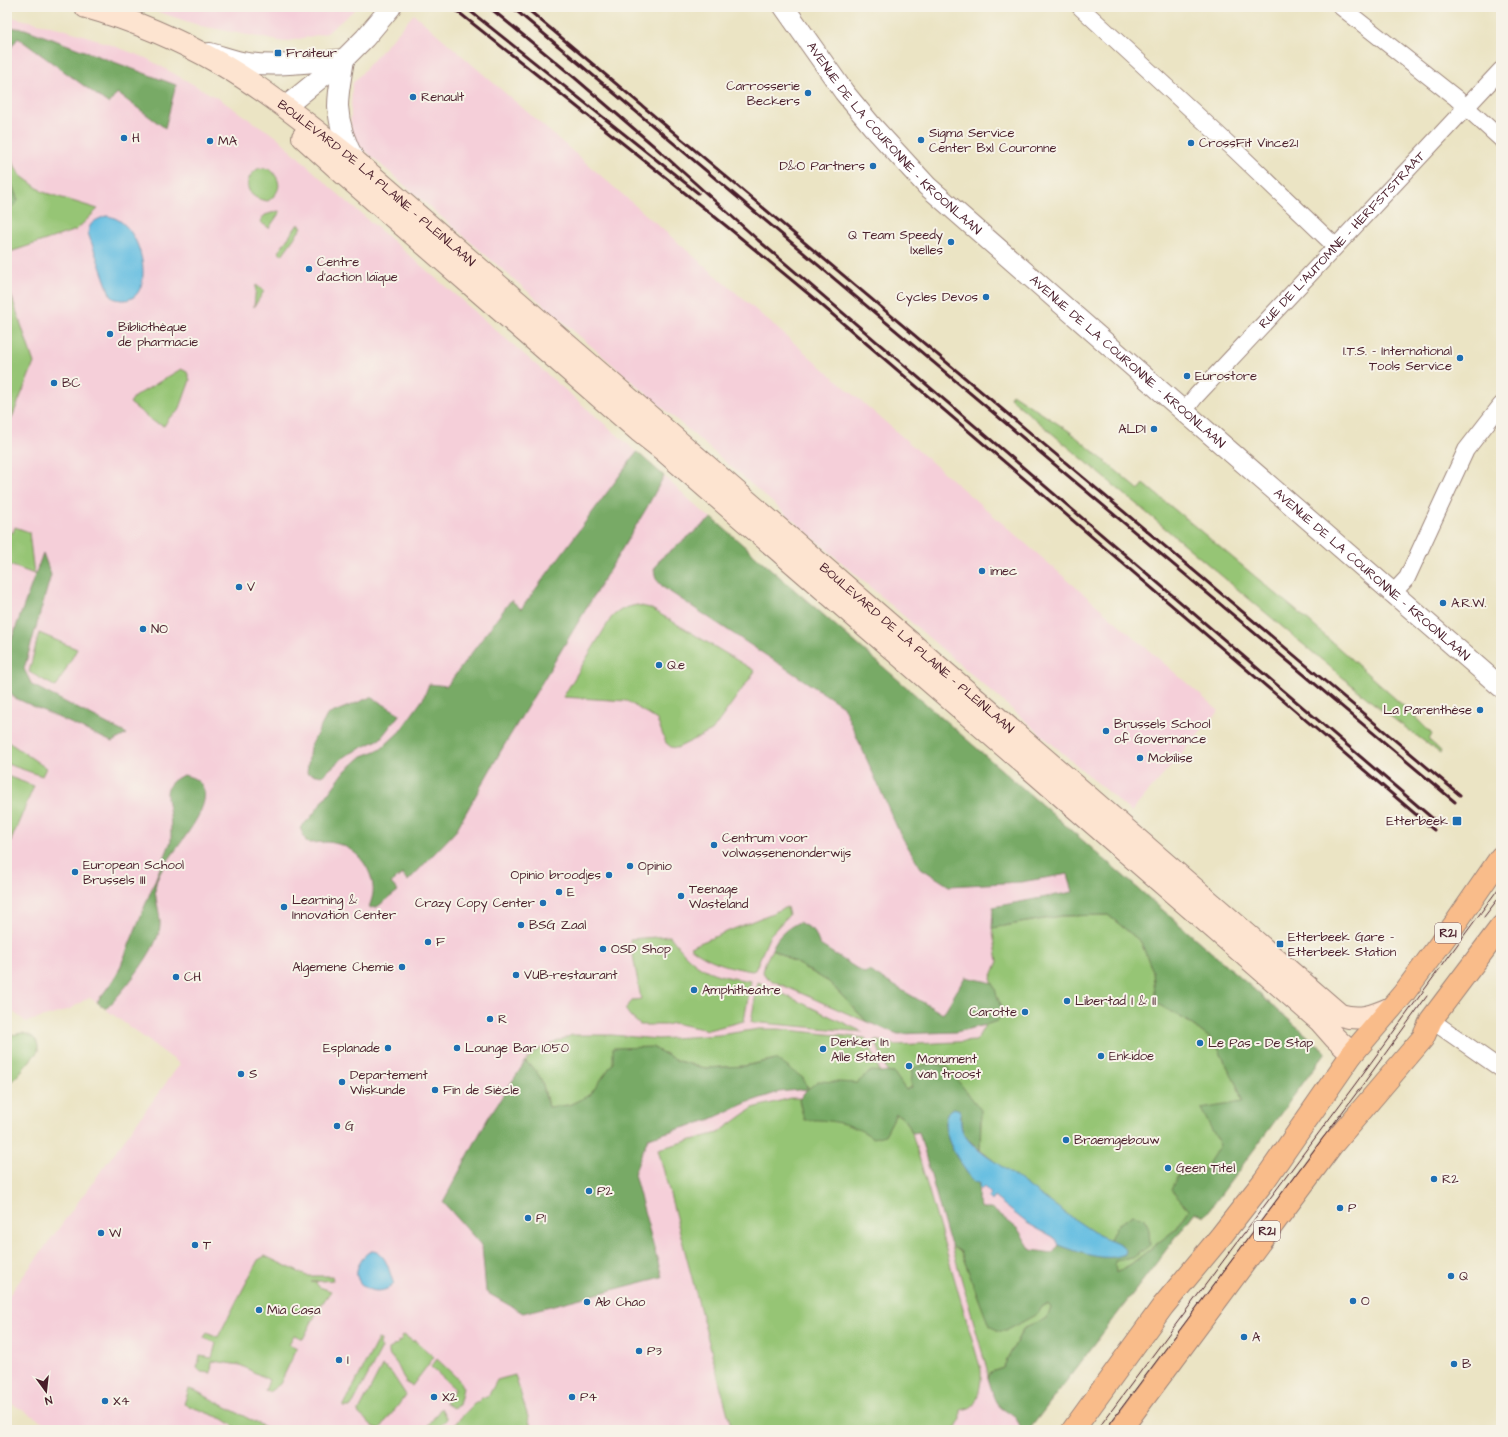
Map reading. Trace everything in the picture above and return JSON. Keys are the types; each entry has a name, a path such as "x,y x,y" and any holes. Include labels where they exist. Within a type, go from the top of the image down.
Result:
{"main road":[{"path":"86,7 138,25 190,48 221,64 285,107"},
{"name":"BOULEVARD DE LA PLAINE - PLEINLAAN","path":"285,107 356,162 591,377"},
{"name":"BOULEVARD DE LA PLAINE - PLEINLAAN","path":"285,107 293,127 312,146 591,377 1326,1014 1338,1041 1352,1054"},
{"name":"R21","path":"1074,1430 1163,1306 1264,1181 1352,1054 1391,1008 1457,921 1501,857"},
{"name":"R21","path":"1120,1430 1331,1146 1422,1038 1430,1020 1501,927"},
{"name":"BOULEVARD DE LA PLAINE - PLEINLAAN","path":"1326,1014 1357,1018 1372,1016 1391,1008"}],"street":[{"path":"285,107 344,59 365,38 391,7"},
{"name":"AVENUE DE LA COURONNE - KROONLAAN","path":"784,7 844,92 872,126 927,186 1501,687"},
{"path":"1080,7 1235,150 1335,246"},
{"path":"1341,7 1466,107 1501,139"},
{"path":"190,48 242,62 257,64 294,64 344,59"},
{"path":"344,59 338,105 342,131 356,162"},
{"name":"RUE DE L'AUTOMNE - HERFSTSTRAAT","path":"1184,411 1196,396 1335,246 1501,70"},
{"path":"1393,594 1407,578 1466,450 1501,405"},
{"path":"1430,1020 1501,1069"}],"shaded area":[{"path":"143,7 358,7 327,33 284,42 201,26"},
{"path":"414,14 1219,711 1131,812 350,138 352,84"},
{"path":"7,16 90,37 146,58 221,100 277,137 329,186 1321,1047 1029,1430 57,1430 7,1401 7,1298 180,1064 89,997 72,1008 62,1012 26,1022 7,1007"}],"green space":[{"path":"7,27 25,29 176,85 165,128 117,93 109,104 18,38 7,53"},
{"path":"7,154 20,175 43,192 98,209 76,230 7,253 7,212 18,201 7,170"},
{"path":"259,168 270,169 277,178 279,186 278,190 268,201 255,197 250,193 248,188 249,178"},
{"path":"7,170 18,201 7,212"},
{"path":"278,211 280,212 269,228 260,222 265,215"},
{"path":"298,224 302,227 282,255 278,252"},
{"path":"7,283 34,363 7,430"},
{"path":"256,285 264,291 254,307"},
{"path":"181,369 187,372 190,380 179,411 169,418 164,426 154,422 130,403 134,397"},
{"path":"1012,394 1069,431 1139,490 1144,484 1304,617 1408,710 1432,734 1429,740 1441,751 1440,753 1379,708 1010,398"},
{"path":"637,452 664,476 646,509 502,749 455,832 408,881 402,874 391,883 398,891 377,907 369,908 373,895 372,879 361,859 355,853 342,845 328,842 309,843 306,841 300,828 311,817 345,771 362,756 381,749 400,731 423,699 429,684 447,686 511,600 521,609"},
{"path":"712,518 1326,1052 1205,1216 1195,1212 1029,1430 1021,1430 1017,1420 999,1406 993,1396 988,1378 991,1372 1003,1368 1023,1329 1047,1318 1051,1308 1048,1304 1041,1307 1037,1314 1006,1331 999,1331 989,1326 961,1252 952,1246 947,1234 919,1132 911,1132 906,1121 896,1114 885,1135 873,1138 849,1125 822,1120 804,1120 799,1100 807,1089 779,1092 746,1103 709,1120 648,1138 634,1174 662,1277 523,1313 486,1292 482,1246 443,1202 488,1118 525,1062 539,1076 542,1082 548,1107 569,1105 590,1095 613,1063 613,1048 652,1047 678,1061 705,1068 745,1066 776,1059 803,1078 808,1089 818,1081 857,1083 871,1071 894,1073 906,1090 912,1087 911,1083 913,1068 934,1063 947,1067 981,1110 980,1150 967,1138 962,1130 961,1112 954,1108 947,1114 945,1123 946,1133 950,1145 956,1156 974,1182 979,1183 978,1200 981,1208 991,1208 1018,1229 1031,1250 1053,1253 1059,1245 1091,1254 1107,1256 1124,1255 1125,1254 1121,1245 1109,1241 1117,1225 1133,1215 1145,1218 1149,1230 1150,1245 1133,1258 1115,1261 1116,1273 1131,1264 1176,1229 1189,1210 1171,1190 1177,1176 1203,1172 1220,1145 1201,1109 1242,1102 1239,1090 1215,1042 1187,1021 1156,1003 1153,972 1141,942 1108,915 1061,916 992,928 993,907 1073,892 1068,874 1021,882 949,886 921,868 900,834 843,706 664,588 656,579 654,570 660,559"},
{"path":"15,527 29,532 34,574 7,564 7,530 13,533"},
{"path":"43,553 51,575 24,669 32,685 127,734 112,742 13,697 7,686 7,652"},
{"path":"637,605 650,608 755,671 712,731 677,748 671,747 666,743 657,720 627,701 563,697 611,618 623,609"},
{"path":"39,633 77,649 56,687 29,672"},
{"path":"371,697 400,714 380,739 345,756 322,776 307,773 310,747 327,715"},
{"path":"7,741 46,768 42,776 7,764"},
{"path":"184,775 195,779 203,788 204,801 199,815 169,859 156,883 155,888 160,926 153,946 139,970 106,1009 97,1002 117,975 171,841 167,791 172,782"},
{"path":"7,776 34,786 7,850"},
{"path":"787,907 789,915 770,935 755,970 752,971 727,966 704,957 690,947"},
{"path":"1108,915 1141,942 1153,972 1156,1003 1187,1021 1215,1042 1239,1090 1242,1102 1221,1145 1203,1172 1171,1190 1189,1210 1176,1229 1131,1264 1116,1273 1114,1261 1133,1258 1118,1225 1109,1241 1072,1219 1025,1185 980,1150 981,1120 912,1087 905,1090 894,1073 888,1073 875,1040 896,1045 976,1041 985,1025 997,1021 1003,1014 991,978 998,961 992,928 1061,916"},
{"path":"799,922 814,931 820,945 864,973 869,971 943,1014 965,977 993,983 1003,1014 997,1021 956,1032 898,1034 867,1022 829,982 772,949 783,933"},
{"name":"Amphitheatre","path":"670,936 688,957 705,969 725,976 751,981 744,1021 708,1030 673,1023 666,1025 640,1025 630,1016 625,1009 633,1000 641,999 630,939"},
{"path":"772,949 829,982 867,1022 766,978 763,972 765,963"},
{"path":"758,982 863,1032 751,1022"},
{"path":"759,1029 779,1029 865,1038 871,1049 892,1105 808,1089 776,1059 745,1066 705,1068 678,1061 652,1047 613,1063 590,1095 569,1105 548,1107 544,1087 539,1076 536,1071 525,1062 535,1051 572,1035 612,1035 658,1039 719,1035"},
{"path":"22,1033 34,1038 37,1043 38,1051 7,1086 7,1039 12,1035"},
{"path":"791,1098 839,1099 886,1133 896,1114 902,1117 910,1126 981,1370 981,1379 976,1401 971,1407 961,1410 961,1419 955,1430 732,1430 658,1149 718,1133 753,1108"},
{"path":"952,1246 961,1252 982,1307 1006,1331 1041,1307 1048,1304 1051,1308 1048,1318 1023,1329 1003,1368 991,1372 988,1378 987,1369"},
{"path":"265,1256 307,1276 332,1276 333,1280 311,1282 316,1283 319,1287 331,1291 319,1308 303,1339 294,1335 289,1344 297,1348 280,1384 269,1392 265,1391 269,1380 240,1365 212,1361 211,1373 201,1372 197,1368 200,1356 212,1358 216,1343 204,1338 207,1332 218,1337 258,1260"},
{"path":"404,1335 414,1342 414,1340 434,1357 412,1386 406,1383 397,1364 389,1354 389,1349 394,1345 395,1346 398,1341 400,1342 402,1339 401,1337"},
{"path":"378,1339 381,1340 380,1345 382,1348 351,1407 343,1407"},
{"path":"437,1359 458,1379 463,1388 459,1405 453,1408 445,1403 455,1389 431,1367"},
{"path":"382,1366 391,1372 406,1395 380,1429 374,1427 358,1413"},
{"path":"515,1375 532,1430 449,1430 475,1403 489,1395 497,1380"},
{"path":"189,1389 196,1391 270,1430 240,1430 223,1419 184,1404"},
{"path":"441,1408 447,1419 436,1430 425,1430"}],"water":[{"path":"106,216 120,221 131,232 138,247 142,264 142,280 138,293 128,299 113,298 110,294 88,233 91,224"},
{"path":"954,1108 960,1110 962,1131 972,1144 1083,1225 1099,1235 1120,1244 1126,1250 1125,1254 1109,1257 1092,1256 1059,1245 1056,1239 1027,1223 994,1197 991,1201 988,1198 991,1194 984,1187 981,1190 979,1188 979,1183 974,1182 950,1145 946,1133 945,1123 947,1114"},
{"path":"372,1251 381,1255 387,1264 394,1284 387,1289 380,1291 366,1288 360,1283 357,1277 357,1269 361,1261 365,1255"}],"tram line":[{"path":"1097,1430 1356,1083 1501,885"},
{"path":"1484,917 1501,895"},
{"path":"1105,1430 1361,1087 1427,996"}],"railway":[{"path":"452,7 730,229 811,296 1434,830"},
{"path":"465,7 698,193"},
{"path":"489,7 575,78 654,146 758,240 1439,824"},
{"path":"512,7 1455,802"},
{"path":"525,7 1460,795"}],"place":[{"name":"Fraiteur","path":"278,53"},
{"name":"Carrosserie Beckers","path":"808,93"},
{"name":"Renault","path":"413,97"},
{"name":"H","path":"124,138"},
{"name":"Sigma Service Center Bxl Couronne","path":"921,140"},
{"name":"MA","path":"210,141"},
{"name":"CrossFit Vince21","path":"1191,143"},
{"name":"D&O Partners","path":"873,166"},
{"name":"Q Team Speedy Ixelles","path":"951,242"},
{"name":"Centre d'action laïque","path":"309,269"},
{"name":"Cycles Devos","path":"986,297"},
{"name":"Bibliothèque de pharmacie","path":"110,334"},
{"name":"I.T.S. - International Tools Service","path":"1460,358"},
{"name":"Eurostore","path":"1187,376"},
{"name":"BC","path":"54,383"},
{"name":"ALDI","path":"1154,429"},
{"name":"imec","path":"982,571"},
{"name":"V","path":"239,587"},
{"name":"A.R.W.","path":"1443,603"},
{"name":"NO","path":"143,629"},
{"name":"Q.e","path":"659,665"},
{"name":"La Parenthèse","path":"1480,710"},
{"name":"Brussels School of Governance","path":"1106,731"},
{"name":"Mobilise","path":"1140,758"},
{"name":"Etterbeek","path":"1457,821"},
{"name":"Centrum voor volwassenenonderwijs","path":"714,845"},
{"name":"Opinio","path":"630,866"},
{"name":"European School Brussels III","path":"75,872"},
{"name":"Opinio broodjes","path":"609,875"},
{"name":"E","path":"559,892"},
{"name":"Teenage Wasteland","path":"681,896"},
{"name":"Crazy Copy Center","path":"543,903"},
{"name":"Learning & Innovation Center","path":"284,907"},
{"name":"BSG Zaal","path":"521,925"},
{"name":"F","path":"428,942"},
{"name":"Etterbeek Gare - Etterbeek Station","path":"1280,944"},
{"name":"OSD Shop","path":"603,949"},
{"name":"Algemene Chemie","path":"402,967"},
{"name":"VUB-restaurant","path":"516,975"},
{"name":"CH","path":"176,977"},
{"name":"Amphitheatre","path":"694,990"},
{"name":"Libertad I & II","path":"1067,1001"},
{"name":"Carotte","path":"1025,1012"},
{"name":"R","path":"490,1019"},
{"name":"Le Pas - De Stap","path":"1200,1043"},
{"name":"Esplanade","path":"388,1048"},
{"name":"Lounge Bar 1050","path":"457,1048"},
{"name":"Denker In Alle Staten","path":"823,1049"},
{"name":"Enkidoe","path":"1101,1056"},
{"name":"Monument van troost","path":"909,1066"},
{"name":"S","path":"241,1074"},
{"name":"Departement Wiskunde","path":"342,1082"},
{"name":"Fin de Siècle","path":"435,1090"},
{"name":"G","path":"337,1126"},
{"name":"Braemgebouw","path":"1066,1140"},
{"name":"Geen Titel","path":"1168,1168"},
{"name":"R2","path":"1434,1179"},
{"name":"P2","path":"589,1191"},
{"name":"P","path":"1340,1208"},
{"name":"P1","path":"528,1218"},
{"name":"W","path":"101,1233"},
{"name":"T","path":"195,1245"},
{"name":"Q","path":"1451,1276"},
{"name":"O","path":"1353,1301"},
{"name":"Ab Chao","path":"587,1302"},
{"name":"Mia Casa","path":"259,1310"},
{"name":"A","path":"1244,1337"},
{"name":"P3","path":"639,1351"},
{"name":"I","path":"339,1360"},
{"name":"B","path":"1454,1364"},
{"name":"X2","path":"434,1397"},
{"name":"P4","path":"572,1397"},
{"name":"X4","path":"105,1401"}]}
